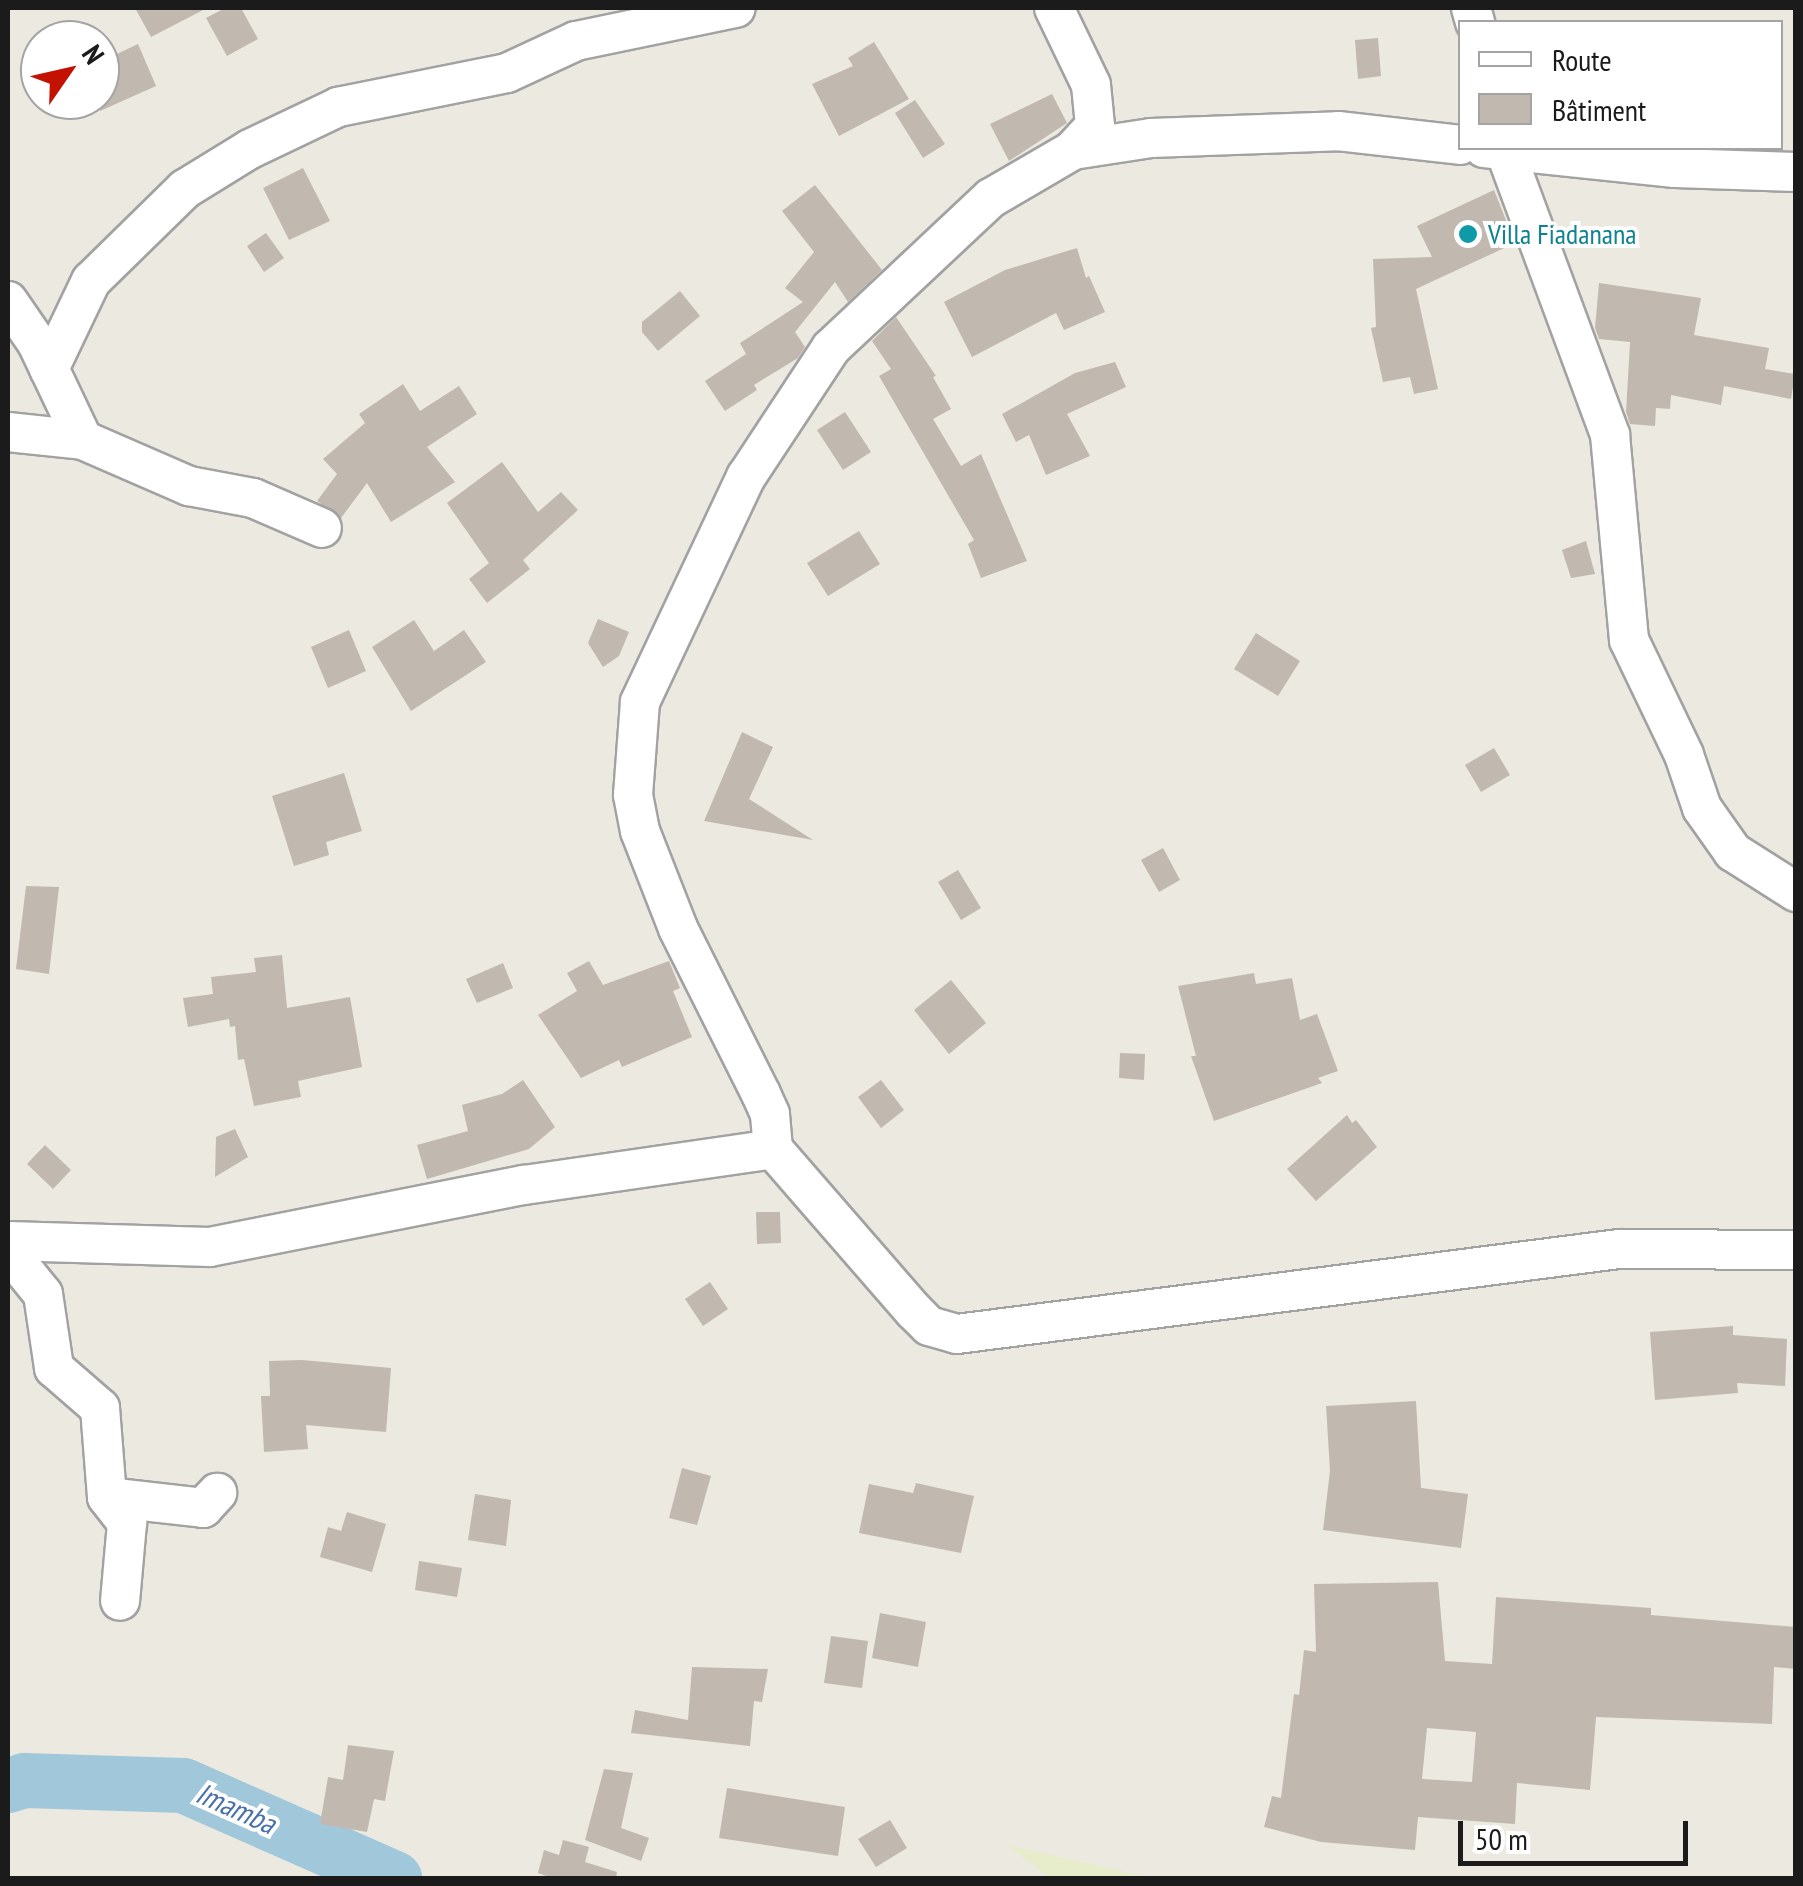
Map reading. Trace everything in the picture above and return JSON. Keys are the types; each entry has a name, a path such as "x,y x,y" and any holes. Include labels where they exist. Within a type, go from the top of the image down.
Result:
{"street":[{"path":"49,369 91,281 185,189 250,149 338,107 507,74 576,41 736,8"},
{"path":"1054,8 1091,85 1095,126 1073,150 991,198 831,348 746,476 640,702 634,795 640,830 678,928 762,1094 770,1114 773,1149 914,1311 929,1326 957,1334 1619,1249 1796,1250"},
{"path":"1073,150 1151,138 1338,130 1458,145"},
{"path":"1499,150 1610,434 1628,640 1684,756 1702,808 1733,852 1796,892"},
{"path":"1516,150 1675,168 1796,172"},
{"path":"8,301 49,369 83,440"},
{"path":"8,432 83,440 188,486 253,498 322,528"},
{"path":"8,1241 210,1248 524,1185 773,1149"},
{"path":"8,1250 42,1294 54,1368 100,1408 108,1497 127,1523 120,1601"},
{"path":"108,1497 203,1508 217,1492"}],"green space":[{"path":"1006,1845 1152,1878 1051,1878"}],"building":[{"path":"135,8 207,8 151,37"},
{"path":"225,8 241,8 258,39 227,56 206,18"},
{"path":"1378,38 1381,76 1358,79 1355,40"},
{"path":"874,42 909,99 839,136 812,84 853,66 848,58"},
{"path":"138,44 156,86 120,102 120,53"},
{"path":"1052,94 1067,123 1009,161 990,124"},
{"path":"915,100 945,144 923,158 895,113"},
{"path":"303,168 330,221 289,240 263,188"},
{"path":"815,185 882,270 848,302 835,282 795,332 805,347 798,358 754,385 757,390 725,411 705,381 746,354 740,343 803,302 785,288 814,252 782,211"},
{"path":"1494,190 1515,243 1416,289 1438,389 1414,394 1410,377 1383,382 1371,328 1376,327 1373,259 1432,257 1417,226"},
{"path":"266,233 284,258 264,272 247,246"},
{"path":"1077,248 1086,278 1089,276 1105,312 1064,330 1056,313 972,357 944,302 1005,270"},
{"path":"1599,283 1701,298 1694,335 1769,348 1765,369 1795,374 1791,399 1724,386 1721,405 1671,395 1670,409 1656,408 1655,426 1630,424 1626,412 1630,342 1599,339 1595,328"},
{"path":"680,291 700,316 658,351 642,332 642,322"},
{"path":"896,317 936,376 933,377 951,409 933,419 961,466 981,454 1027,561 981,578 968,544 974,540 879,376 891,369 872,341"},
{"path":"1115,362 1126,387 1067,414 1090,456 1046,475 1029,435 1016,442 1002,414 1075,373"},
{"path":"403,384 420,411 459,386 477,414 427,447 455,482 391,522 367,483 341,518 317,501 337,474 323,459 365,423 359,414"},
{"path":"845,412 871,452 843,470 817,430"},
{"path":"502,462 538,512 561,492 578,510 523,560 530,569 487,603 469,579 489,563 447,503"},
{"path":"859,531 880,564 828,596 807,563"},
{"path":"1586,541 1595,574 1571,578 1562,550"},
{"path":"598,619 629,632 619,656 603,667 588,643"},
{"path":"414,620 434,651 464,630 486,662 411,711 372,647"},
{"path":"349,630 366,671 328,688 311,647"},
{"path":"1256,633 1300,661 1278,696 1234,669"},
{"path":"742,732 773,747 749,799 813,840 704,821"},
{"path":"1494,748 1510,775 1481,792 1465,765"},
{"path":"344,773 362,831 326,842 329,855 294,866 272,796"},
{"path":"1163,848 1180,880 1159,892 1141,860"},
{"path":"958,870 981,908 961,920 938,882"},
{"path":"26,886 59,887 49,974 16,969"},
{"path":"282,955 287,1008 350,997 362,1067 298,1081 301,1097 254,1106 244,1059 238,1060 235,1026 230,1027 229,1019 188,1027 183,998 213,994 211,977 256,972 254,958"},
{"path":"589,961 603,985 669,961 680,988 673,991 692,1037 622,1067 619,1060 581,1078 538,1015 577,991 567,973"},
{"path":"503,963 513,988 477,1003 466,979"},
{"path":"1254,973 1256,984 1292,978 1300,1020 1317,1014 1338,1071 1318,1078 1322,1083 1214,1121 1191,1056 1196,1056 1178,986"},
{"path":"951,980 986,1023 949,1054 914,1010"},
{"path":"1120,1053 1145,1054 1144,1080 1119,1078"},
{"path":"523,1080 555,1127 529,1149 427,1179 417,1145 468,1131 462,1105 502,1094"},
{"path":"881,1080 904,1110 881,1128 858,1097"},
{"path":"1347,1115 1352,1123 1356,1120 1377,1147 1316,1201 1287,1169"},
{"path":"235,1129 248,1157 215,1177 216,1137"},
{"path":"45,1145 71,1170 53,1189 27,1164"},
{"path":"756,1212 780,1212 781,1243 757,1244"},
{"path":"710,1282 728,1309 703,1326 685,1299"},
{"path":"1733,1326 1733,1335 1787,1339 1785,1386 1737,1383 1738,1393 1655,1400 1650,1332"},
{"path":"269,1361 391,1368 386,1432 306,1425 308,1449 264,1452 261,1396 270,1396"},
{"path":"1416,1401 1421,1488 1468,1494 1461,1548 1323,1530 1330,1471 1326,1406"},
{"path":"682,1468 711,1476 697,1525 669,1518"},
{"path":"916,1483 974,1496 961,1553 859,1533 869,1484 913,1493"},
{"path":"475,1494 511,1500 506,1546 468,1540"},
{"path":"347,1512 386,1524 372,1572 320,1557 328,1527 341,1531"},
{"path":"419,1561 462,1568 457,1597 415,1590"},
{"path":"1438,1582 1445,1661 1492,1664 1496,1597 1651,1608 1651,1615 1796,1627 1796,1669 1774,1667 1772,1724 1596,1717 1590,1790 1517,1783 1515,1824 1418,1817 1415,1850 1321,1842 1264,1827 1272,1796 1281,1798 1294,1694 1299,1695 1304,1650 1316,1652 1314,1584","holes":["1427,1728 1476,1732 1472,1782 1422,1779"]},
{"path":"880,1613 926,1622 918,1667 872,1658"},
{"path":"831,1636 868,1641 862,1688 824,1683"},
{"path":"692,1667 768,1669 762,1702 754,1701 750,1746 631,1733 635,1710 688,1720"},
{"path":"348,1745 394,1751 385,1801 374,1799 367,1832 320,1824 328,1777 343,1780"},
{"path":"604,1769 633,1773 621,1828 649,1838 641,1861 585,1840"},
{"path":"727,1788 845,1807 838,1856 719,1838"},
{"path":"890,1820 907,1848 876,1867 858,1839"},
{"path":"563,1840 589,1847 585,1862 617,1872 616,1878 552,1878 538,1873 544,1850 559,1855"}],"waterway":[{"name":"Imamba","path":"8,1785 24,1780 183,1785 394,1878"}],"place":[{"name":"Villa Fiadanana","path":"1468,234"}]}
